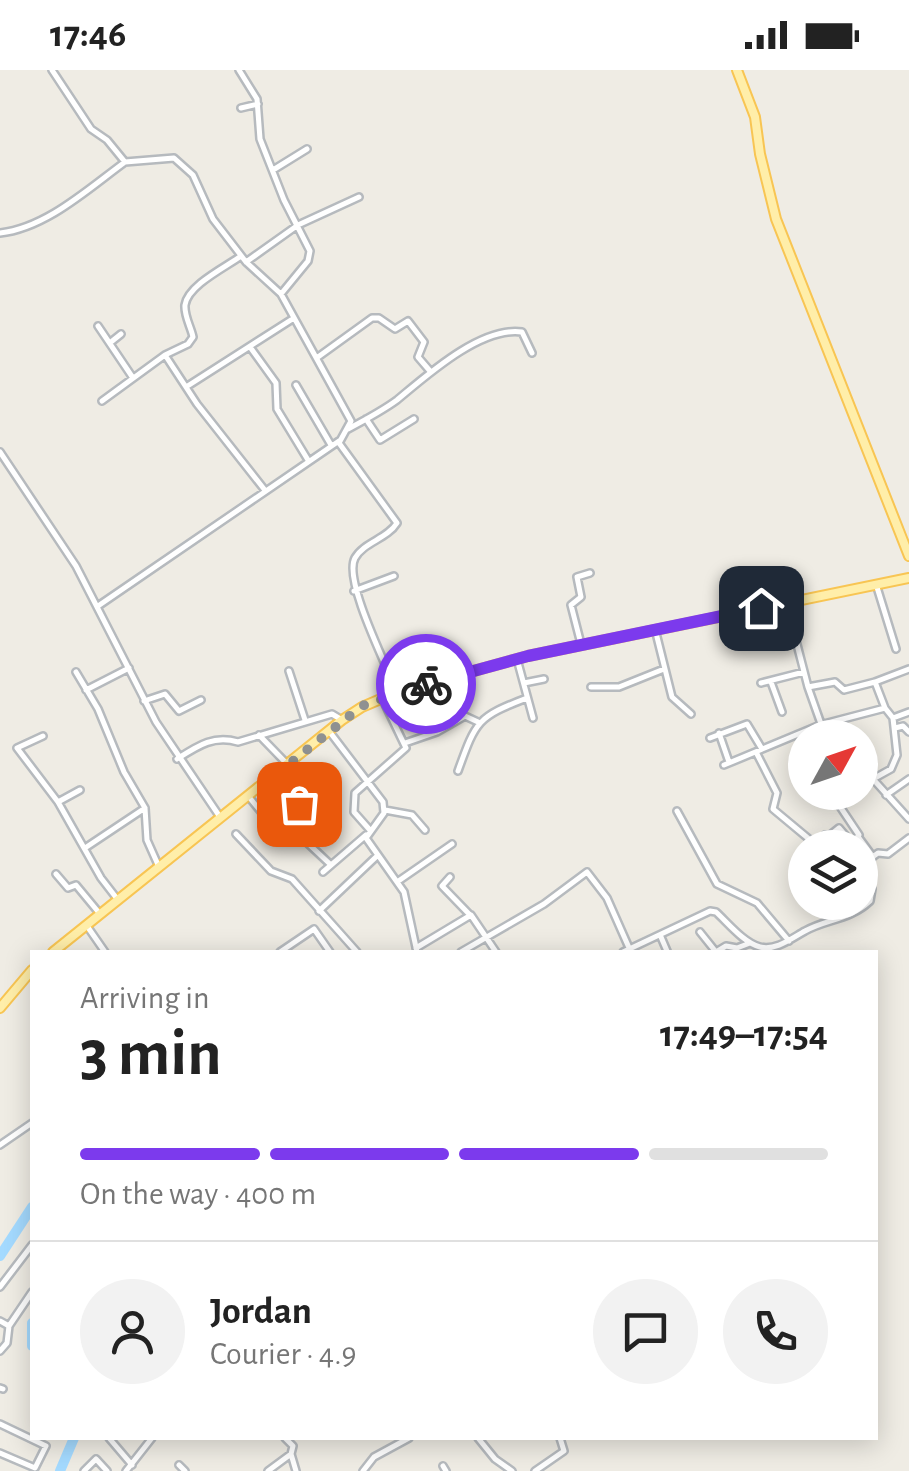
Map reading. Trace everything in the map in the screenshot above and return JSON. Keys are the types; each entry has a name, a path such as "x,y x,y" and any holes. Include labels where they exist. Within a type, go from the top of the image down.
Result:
{"main road":[{"path":"737,70 756,117 776,219 909,556"},
{"path":"59,950 342,720 381,698 516,659 909,578"},
{"path":"0,1008 30,975"}],"street":[{"path":"52,70 91,129 108,140 125,162"},
{"path":"238,70 254,91 260,140 310,255 281,294"},
{"path":"241,108 258,104"},
{"path":"273,170 308,150"},
{"path":"0,233 14,232 53,213 125,162 179,160 196,180 213,220 243,258 281,294 351,421 339,440 97,607"},
{"path":"102,401 165,355 188,344 193,337 185,312 188,296 298,225 360,197"},
{"path":"186,387 294,318"},
{"path":"318,357 372,318 379,318 395,329 408,321 424,342 418,356 430,371"},
{"path":"98,326 133,378"},
{"path":"348,429 396,400 430,371 484,340 508,331 524,334 532,353"},
{"path":"111,342 121,334"},
{"path":"250,348 276,383 278,408 308,460"},
{"path":"165,355 265,490"},
{"path":"296,385 331,445"},
{"path":"366,419 380,440 414,418"},
{"path":"339,440 397,523 391,532 354,558 354,590 398,692"},
{"path":"0,452 60,540 144,701 220,819"},
{"path":"582,646 571,604 581,597 576,577 590,573"},
{"path":"354,590 394,576"},
{"path":"876,584 896,648"},
{"path":"786,602 818,720"},
{"path":"655,630 673,700 691,714"},
{"path":"516,659 533,718"},
{"path":"86,690 129,668"},
{"path":"591,686 619,687 664,669"},
{"path":"808,687 835,682 844,690 909,669"},
{"path":"288,670 305,720"},
{"path":"76,672 145,808 147,840 158,866"},
{"path":"761,683 804,672"},
{"path":"524,683 544,679"},
{"path":"770,681 782,712"},
{"path":"875,682 893,718 896,755 894,765 878,776"},
{"path":"144,701 165,694 179,711 201,700"},
{"path":"381,698 406,743 403,754 354,793 352,807 410,907 416,950 470,915"},
{"path":"458,770 478,722 497,709 527,698"},
{"path":"846,720 885,708"},
{"path":"893,718 909,712"},
{"path":"178,759 209,740 226,737 236,742 332,714 342,720"},
{"path":"406,743 465,716 478,722"},
{"path":"710,738 747,724 778,793 773,809 799,830"},
{"path":"895,728 903,726 909,732"},
{"path":"329,731 384,810"},
{"path":"719,733 727,764 788,739"},
{"path":"258,735 312,788 301,804 288,801 271,779"},
{"path":"43,736 17,748 58,802 118,900"},
{"path":"886,795 909,780"},
{"path":"878,785 909,819"},
{"path":"58,802 80,790"},
{"path":"249,797 270,822 284,832 299,835 331,865"},
{"path":"84,848 145,808"},
{"path":"384,810 412,815 425,830"},
{"path":"323,872 367,832 384,810"},
{"path":"676,811 718,884 757,903 789,941"},
{"path":"236,834 271,871 292,879 355,950"},
{"path":"878,856 888,854 909,838"},
{"path":"397,882 452,844"},
{"path":"319,910 378,856"},
{"path":"464,950 544,904 588,872 607,898 626,950"},
{"path":"56,874 68,888 77,886 100,914"},
{"path":"450,878 442,885 495,950"},
{"path":"632,950 712,911 751,942 768,948 836,920"},
{"path":"87,926 104,950"},
{"path":"283,950 314,929 327,950"},
{"path":"700,932 714,950"},
{"path":"662,937 668,950"},
{"path":"719,950 751,942"},
{"path":"0,1145 30,1124"},
{"path":"0,1287 30,1247"},
{"path":"0,1352 7,1346 9,1326 30,1295"},
{"path":"0,1320 9,1326"},
{"path":"0,1424 30,1438"},
{"path":"0,1453 35,1468 46,1446 33,1440"},
{"path":"111,1440 132,1465"},
{"path":"142,1440 146,1444"},
{"path":"126,1471 150,1440"},
{"path":"288,1440 293,1446"},
{"path":"296,1471 291,1454 300,1440"},
{"path":"363,1471 374,1457 405,1440"},
{"path":"481,1440 495,1459 512,1471"},
{"path":"535,1471 564,1452 561,1440"},
{"path":"268,1471 291,1454"},
{"path":"84,1471 96,1459 108,1471"}],"waterway":[{"path":"0,1256 30,1210"},
{"path":"60,1471 73,1440"}],"way so far":[{"path":"299,804 312,788 293,761 362,706 426,684"}],"route":[{"path":"426,684 528,656 761,608"}]}
